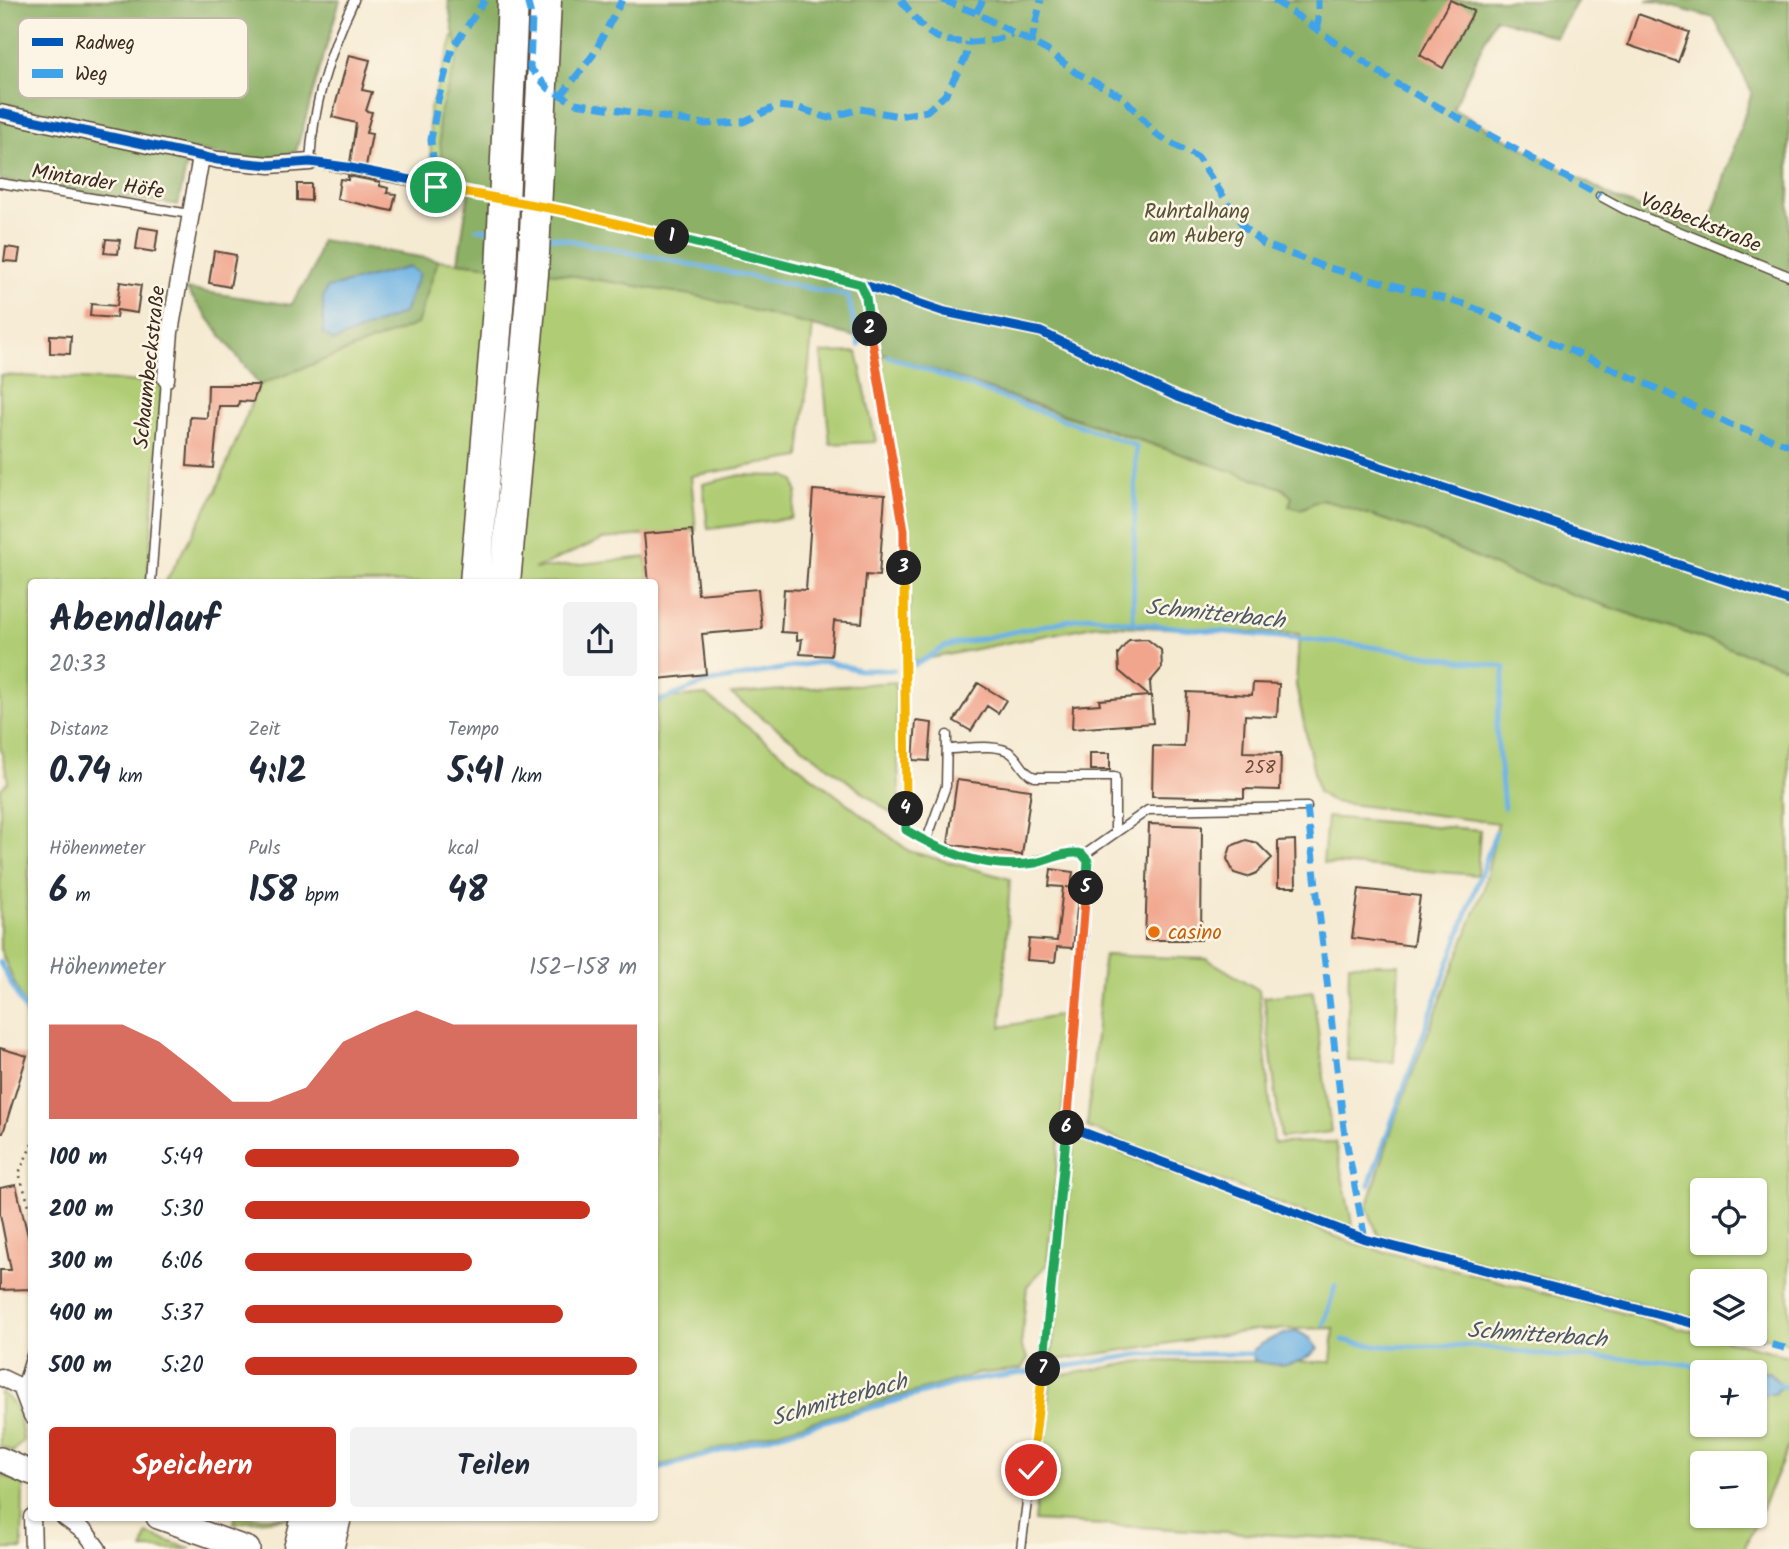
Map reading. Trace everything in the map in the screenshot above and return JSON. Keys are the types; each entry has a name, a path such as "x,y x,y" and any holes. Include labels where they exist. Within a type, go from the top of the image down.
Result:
{"highway":[{"path":"475,579 501,272 513,0"},
{"path":"505,579 532,288 546,0"},
{"path":"299,1549 306,1521"},
{"path":"328,1549 335,1521"}],"main road":[{"path":"0,1459 28,1470"},
{"path":"169,1521 248,1549"}],"street":[{"path":"0,113 201,157 270,165 310,162"},
{"name":"Schaumbeckstraße","path":"166,379 170,332 201,157"},
{"path":"0,1377 21,1387 28,1405"},
{"path":"33,1521 33,1549"},
{"path":"70,1521 86,1533 97,1549"}],"lane":[{"path":"354,0 337,36 320,88 312,127 310,162 571,212 860,284 866,297 889,456 904,530 906,830 926,842 969,859 1010,865 1077,852 1084,855 1088,865 1084,940 1041,1391 1021,1549"},
{"name":"Mintarder Höfe","path":"0,183 190,214"},
{"name":"Voßbeckstraße","path":"1601,196 1624,209 1789,276"},
{"name":"Schaumbeckstraße","path":"151,579 166,379"},
{"path":"926,842 946,786 947,735"},
{"path":"947,749 1003,749 1012,753 1026,772 1035,777 1115,777 1115,831"},
{"path":"1084,855 1148,810 1307,807"},
{"path":"21,1387 28,1365"}],"path":[{"path":"28,1153 19,1173 28,1203"}],"green space":[{"path":"0,0 340,0 296,151 284,157 258,160 190,149 178,205 0,180"},
{"name":"Ruhrtalhang am Auberg","path":"448,0 1578,0 1556,37 1495,18 1453,109 1615,198 1706,234 1752,92 1714,18 1647,0 1789,0 1789,668 1512,574 1419,531 1322,499 1301,509 1289,506 1292,497 1282,488 882,353 875,342 697,296 556,273 458,262 469,190 444,182 438,119 460,50 453,31"},
{"path":"454,34 1270,481 983,388 1282,488 1292,497 1289,506 1301,509 1322,499 1419,531 1512,574 1789,668 1789,1343 1767,1337 1767,1269 1690,1269 1690,1317 1378,1235 1367,1208 1396,1116 1484,888 1498,823 1333,802 1318,792 1296,685 1299,634 1098,625 911,662 908,534 883,395 882,355 859,335 699,295 813,324 800,457 691,476 696,530 603,539 534,569 646,557 649,579 167,579 216,491 259,385 417,324 438,260 554,272 471,189 432,181 429,112"},
{"path":"321,240 438,260 417,324 259,385 186,289 291,305 313,270"},
{"path":"857,352 876,442 830,444 821,353"},
{"path":"0,375 162,383 147,579 28,579 28,1008 25,1008 0,949 0,790 8,781 0,746"},
{"path":"741,475 786,476 794,481 797,493 791,518 708,529 703,484"},
{"path":"895,682 900,820 731,694"},
{"path":"706,695 909,851 1010,879 1001,1027 1072,1013 1047,1265 1027,1286 1021,1346 1028,1358 1021,1369 977,1374 658,1466 658,699"},
{"path":"1327,817 1480,830 1477,875 1323,863"},
{"path":"1104,955 1207,959 1259,990 1274,1143 1335,1142 1354,1233 1087,1127"},
{"path":"1349,964 1399,964 1394,1062 1347,1061"},
{"path":"1313,991 1331,1132 1281,1138 1264,997"},
{"path":"1083,1138 1355,1244 1690,1330 1690,1346 1750,1346 1789,1356 1789,1446 1767,1496 1767,1451 1690,1451 1690,1528 1753,1528 1744,1549 1439,1549 1363,1540 1034,1521 1051,1377 1143,1361 1331,1362 1334,1328 1256,1330 1051,1361 1074,1143"},
{"path":"0,1392 12,1402 20,1419 23,1441 13,1452 0,1446"},
{"path":"0,1474 23,1484 22,1549 0,1549"},
{"path":"147,1534 191,1549 143,1549"}],"water":[{"path":"410,267 419,274 404,313 334,341 323,333 323,298 327,288"},
{"path":"1297,1331 1310,1338 1318,1349 1295,1363 1272,1364 1254,1361 1253,1350 1258,1346"},
{"path":"1767,1372 1782,1386 1775,1394 1767,1394"}],"building":[{"path":"1450,0 1474,11 1443,68 1420,55"},
{"path":"1638,14 1689,32 1678,62 1628,45"},
{"path":"349,55 370,60 362,90 372,92 366,111 372,112 366,133 372,134 366,166 350,163 356,123 332,117"},
{"path":"348,176 380,182 380,186 388,188 387,193 396,194 392,211 337,199 340,179 348,180"},
{"path":"297,184 311,184 311,201 297,200"},
{"path":"139,227 158,230 155,252 136,249"},
{"path":"106,239 120,240 118,254 104,253"},
{"path":"6,247 20,249 18,262 4,261"},
{"path":"214,251 236,255 230,287 209,283"},
{"path":"120,282 141,285 137,313 117,310 116,318 90,316 91,304 117,306"},
{"path":"50,335 71,336 70,354 50,353"},
{"path":"208,385 259,385 253,402 239,401 238,406 219,406 213,468 187,466 190,417 207,418"},
{"path":"813,490 885,495 879,576 866,575 862,623 834,621 831,656 800,654 802,639 797,640 797,633 781,632 784,589 806,590"},
{"path":"692,530 698,594 758,589 762,629 702,634 706,674 658,679 658,579 649,579 644,534"},
{"path":"1147,639 1161,650 1162,668 1150,682 1153,723 1072,729 1073,706 1100,704 1099,700 1149,696 1119,671 1118,654 1129,640"},
{"path":"978,683 1006,700 998,713 987,706 971,731 954,721"},
{"path":"1253,683 1279,684 1277,717 1245,715 1243,752 1281,753 1280,790 1244,789 1244,798 1152,796 1153,746 1184,747 1187,692 1252,695"},
{"path":"916,721 932,723 929,761 913,760"},
{"path":"1090,753 1110,753 1110,770 1090,770"},
{"path":"957,780 1031,790 1022,855 948,844"},
{"path":"1149,824 1202,826 1201,940 1145,940"},
{"path":"1246,840 1257,843 1272,858 1257,873 1247,877 1234,873 1227,859 1231,846"},
{"path":"1295,840 1296,887 1278,887 1278,841"},
{"path":"1051,869 1073,872 1071,888 1079,889 1073,948 1057,947 1055,962 1027,960 1029,939 1057,941 1063,887 1049,886"},
{"path":"1359,889 1420,896 1413,946 1352,938"},
{"path":"0,1048 27,1056 3,1133 0,1133"},
{"path":"16,1185 28,1236 28,1289 0,1290 0,1270 11,1270 0,1214 0,1188"}],"waterway":[{"name":"Schmitterbach","path":"477,229 495,230"},
{"name":"Schmitterbach","path":"543,235 848,296 859,345"},
{"name":"Schmitterbach","path":"888,356 1136,446 1133,623 1352,644 1505,667 1496,727 1504,808"},
{"path":"915,665 946,646 1089,616 1133,623"},
{"path":"658,701 705,683 825,661 859,670 894,670"},
{"name":"Schmitterbach","path":"1369,1185 1496,832"},
{"path":"0,962 28,1016"},
{"name":"Schmitterbach","path":"1324,1324 1335,1286"},
{"name":"Schmitterbach","path":"1343,1340 1375,1345 1471,1346 1546,1355 1690,1365"},
{"path":"1057,1368 1142,1354 1260,1354"},
{"name":"Schmitterbach","path":"658,1469 961,1382 1036,1371"},
{"name":"Schmitterbach","path":"1775,1384 1789,1388"}],"marked path":[{"path":"436,187 431,140 438,100 452,49 485,0"},
{"path":"527,0 532,19 530,68 549,89 575,103 705,124 743,122 777,106 799,108 828,118 860,109 899,116 927,111 945,95 966,57 968,42"},
{"path":"560,97 593,55 622,0"},
{"path":"901,0 923,28 938,38 973,42 1003,38 1012,34"},
{"path":"943,0 976,13 1050,52 1075,72 1123,97 1158,136 1197,157 1244,227 1264,244 1322,266 1467,305 1658,389 1733,426 1789,445"},
{"path":"976,13 983,0"},
{"path":"1031,44 1041,0"},
{"path":"1274,0 1395,83 1600,196"},
{"path":"1318,0 1318,30"},
{"path":"1307,807 1344,1129 1365,1239"},
{"path":"1767,1343 1789,1349"}],"cycle path":[{"path":"0,113 218,160 270,165 310,162 346,167 571,212 850,280 945,312 1041,332 1177,397 1235,419 1789,601"},
{"path":"860,284 866,297 904,530 906,830 962,857 993,864 1031,863 1077,852 1087,859 1084,940 1067,1126 1365,1239 1690,1323"}],"place":[{"name":"casino","path":"1154,932"}],"route":[{"path":"436,187 571,212 860,284 866,297 893,480 904,530 906,830 946,851 988,863 1024,864 1077,852 1088,861 1084,940 1067,1126 1031,1470"}]}
